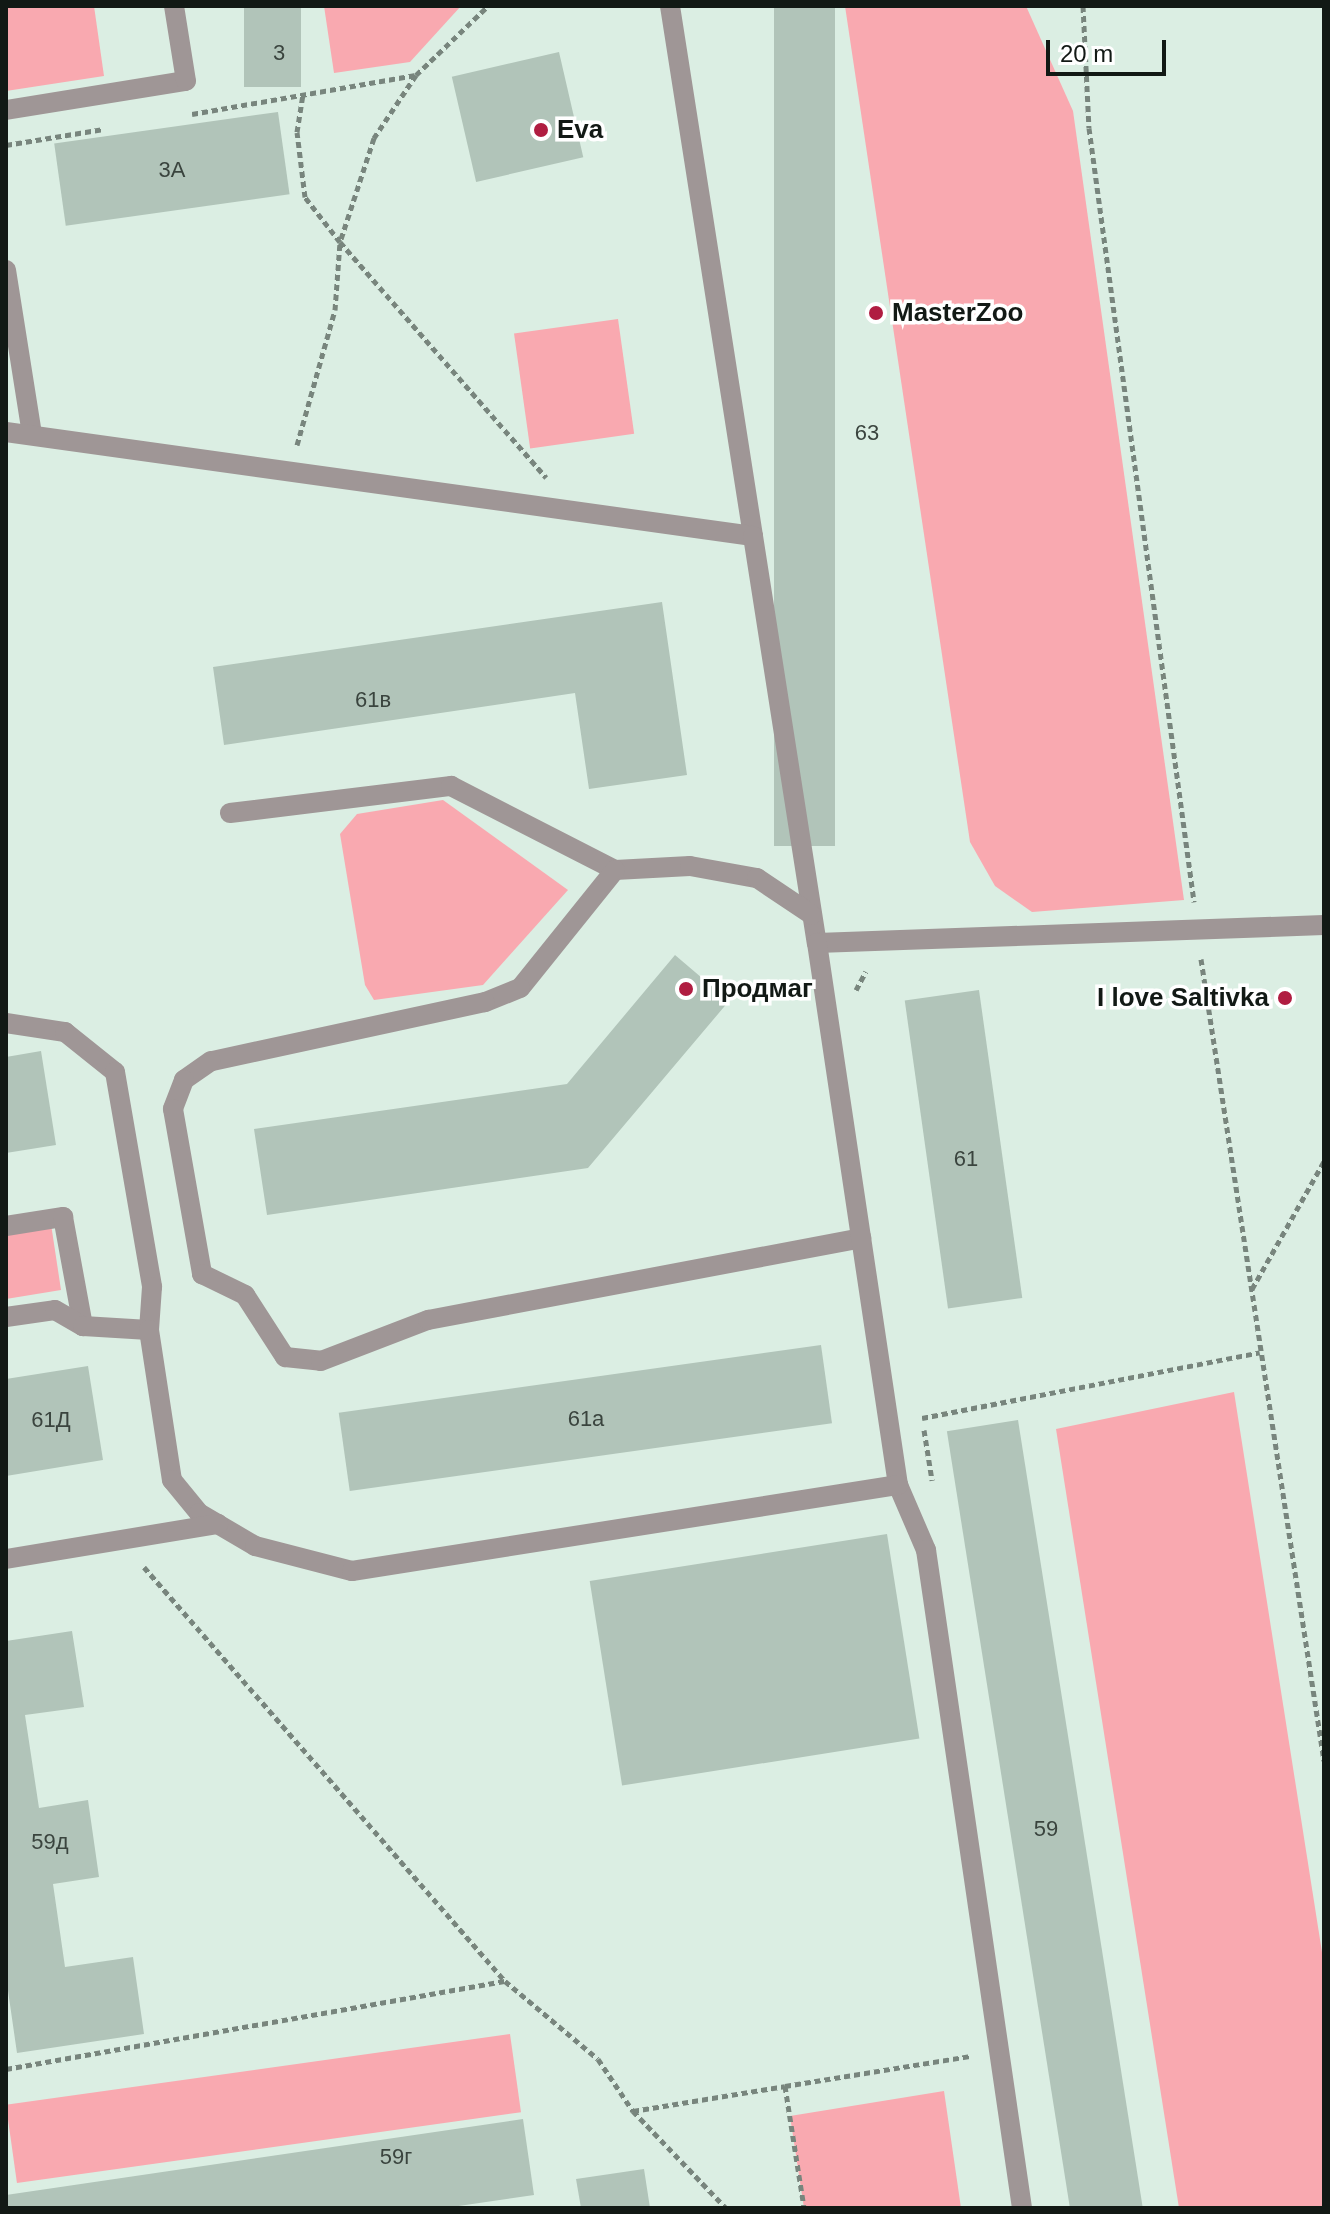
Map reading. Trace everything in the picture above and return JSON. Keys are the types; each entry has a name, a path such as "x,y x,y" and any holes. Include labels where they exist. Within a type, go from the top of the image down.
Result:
{"lane":[{"path":"6,110 186,81 174,6"},
{"path":"670,6 817,943 898,1485 926,1550 1022,2208"},
{"path":"6,270 32,435"},
{"path":"6,432 573,507 753,536"},
{"path":"230,813 451,786 615,870 690,866 757,878 812,915"},
{"path":"615,870 520,988 485,1002 211,1061 184,1080 173,1109 202,1274 245,1295 285,1357 321,1361 428,1320 861,1238"},
{"path":"817,943 1197,924 1324,925"},
{"path":"6,1023 65,1032 115,1072 152,1287 149,1330 172,1480 218,1524 255,1546 352,1571 898,1485"},
{"path":"6,1226 63,1217 83,1326"},
{"path":"6,1317 55,1310 83,1326 149,1330"},
{"path":"6,1559 122,1543 218,1524"}],"path":[{"path":"291,469 335,310 340,242 374,138 416,75 488,6"},
{"path":"1083,6 1089,128 1197,924 1324,1761"},
{"path":"178,116 416,75"},
{"path":"303,95 297,132 305,197 340,242 573,507"},
{"path":"6,145 115,127"},
{"path":"857,1008 855,994 872,968"},
{"path":"1251,1290 1324,1161"},
{"path":"920,1402 922,1418 1260,1352"},
{"path":"122,1543 505,1981 598,2059 633,2111 726,2208"},
{"path":"6,2069 505,1981"},
{"path":"633,2111 999,2051"},
{"path":"785,2086 804,2208"}],"shaded area":[{"path":"6,6 94,6 104,76 6,91"},
{"path":"324,6 461,6 410,62 334,73"},
{"path":"845,6 1026,6 1073,111 1184,900 1032,912 995,886 970,842"},
{"path":"618,319 634,434 530,448 514,334"},
{"path":"443,800 568,890 483,985 374,1000 365,985 340,834 357,814"},
{"path":"51,1224 61,1290 6,1299 6,1231"},
{"path":"1234,1392 1324,1965 1324,2208 1179,2208 1056,1429"},
{"path":"510,2034 521,2112 17,2183 6,2105"},
{"path":"944,2091 961,2208 804,2208 790,2116"}],"building":[{"path":"244,6 301,6 301,87 244,87"},
{"path":"774,6 835,6 835,846 774,846"},
{"path":"559,52 583,157 476,182 452,77"},
{"path":"278,112 290,194 66,226 54,143"},
{"path":"662,602 687,775 589,789 575,693 224,745 213,667"},
{"path":"675,955 729,1001 588,1168 267,1215 254,1129 567,1084"},
{"path":"979,990 1022,1298 948,1308 905,1000"},
{"path":"41,1051 56,1145 6,1153 6,1057"},
{"path":"821,1345 832,1423 350,1491 339,1413"},
{"path":"88,1366 103,1460 6,1476 6,1379"},
{"path":"1018,1420 1143,2208 1070,2208 947,1431"},
{"path":"887,1534 919,1738 622,1786 590,1581"},
{"path":"72,1631 84,1707 25,1715 39,1808 88,1800 99,1877 53,1884 65,1967 133,1957 144,2034 17,2053 6,1977 6,1641"},
{"path":"523,2119 534,2195 445,2208 6,2208 6,2195"},
{"path":"644,2169 650,2208 581,2208 576,2179"}],"place":[{"name":"Eva","path":"541,130"},
{"name":"MasterZoo","path":"876,313"},
{"name":"Продмаг","path":"686,989"},
{"name":"I love Saltivka","path":"1285,998"}]}
